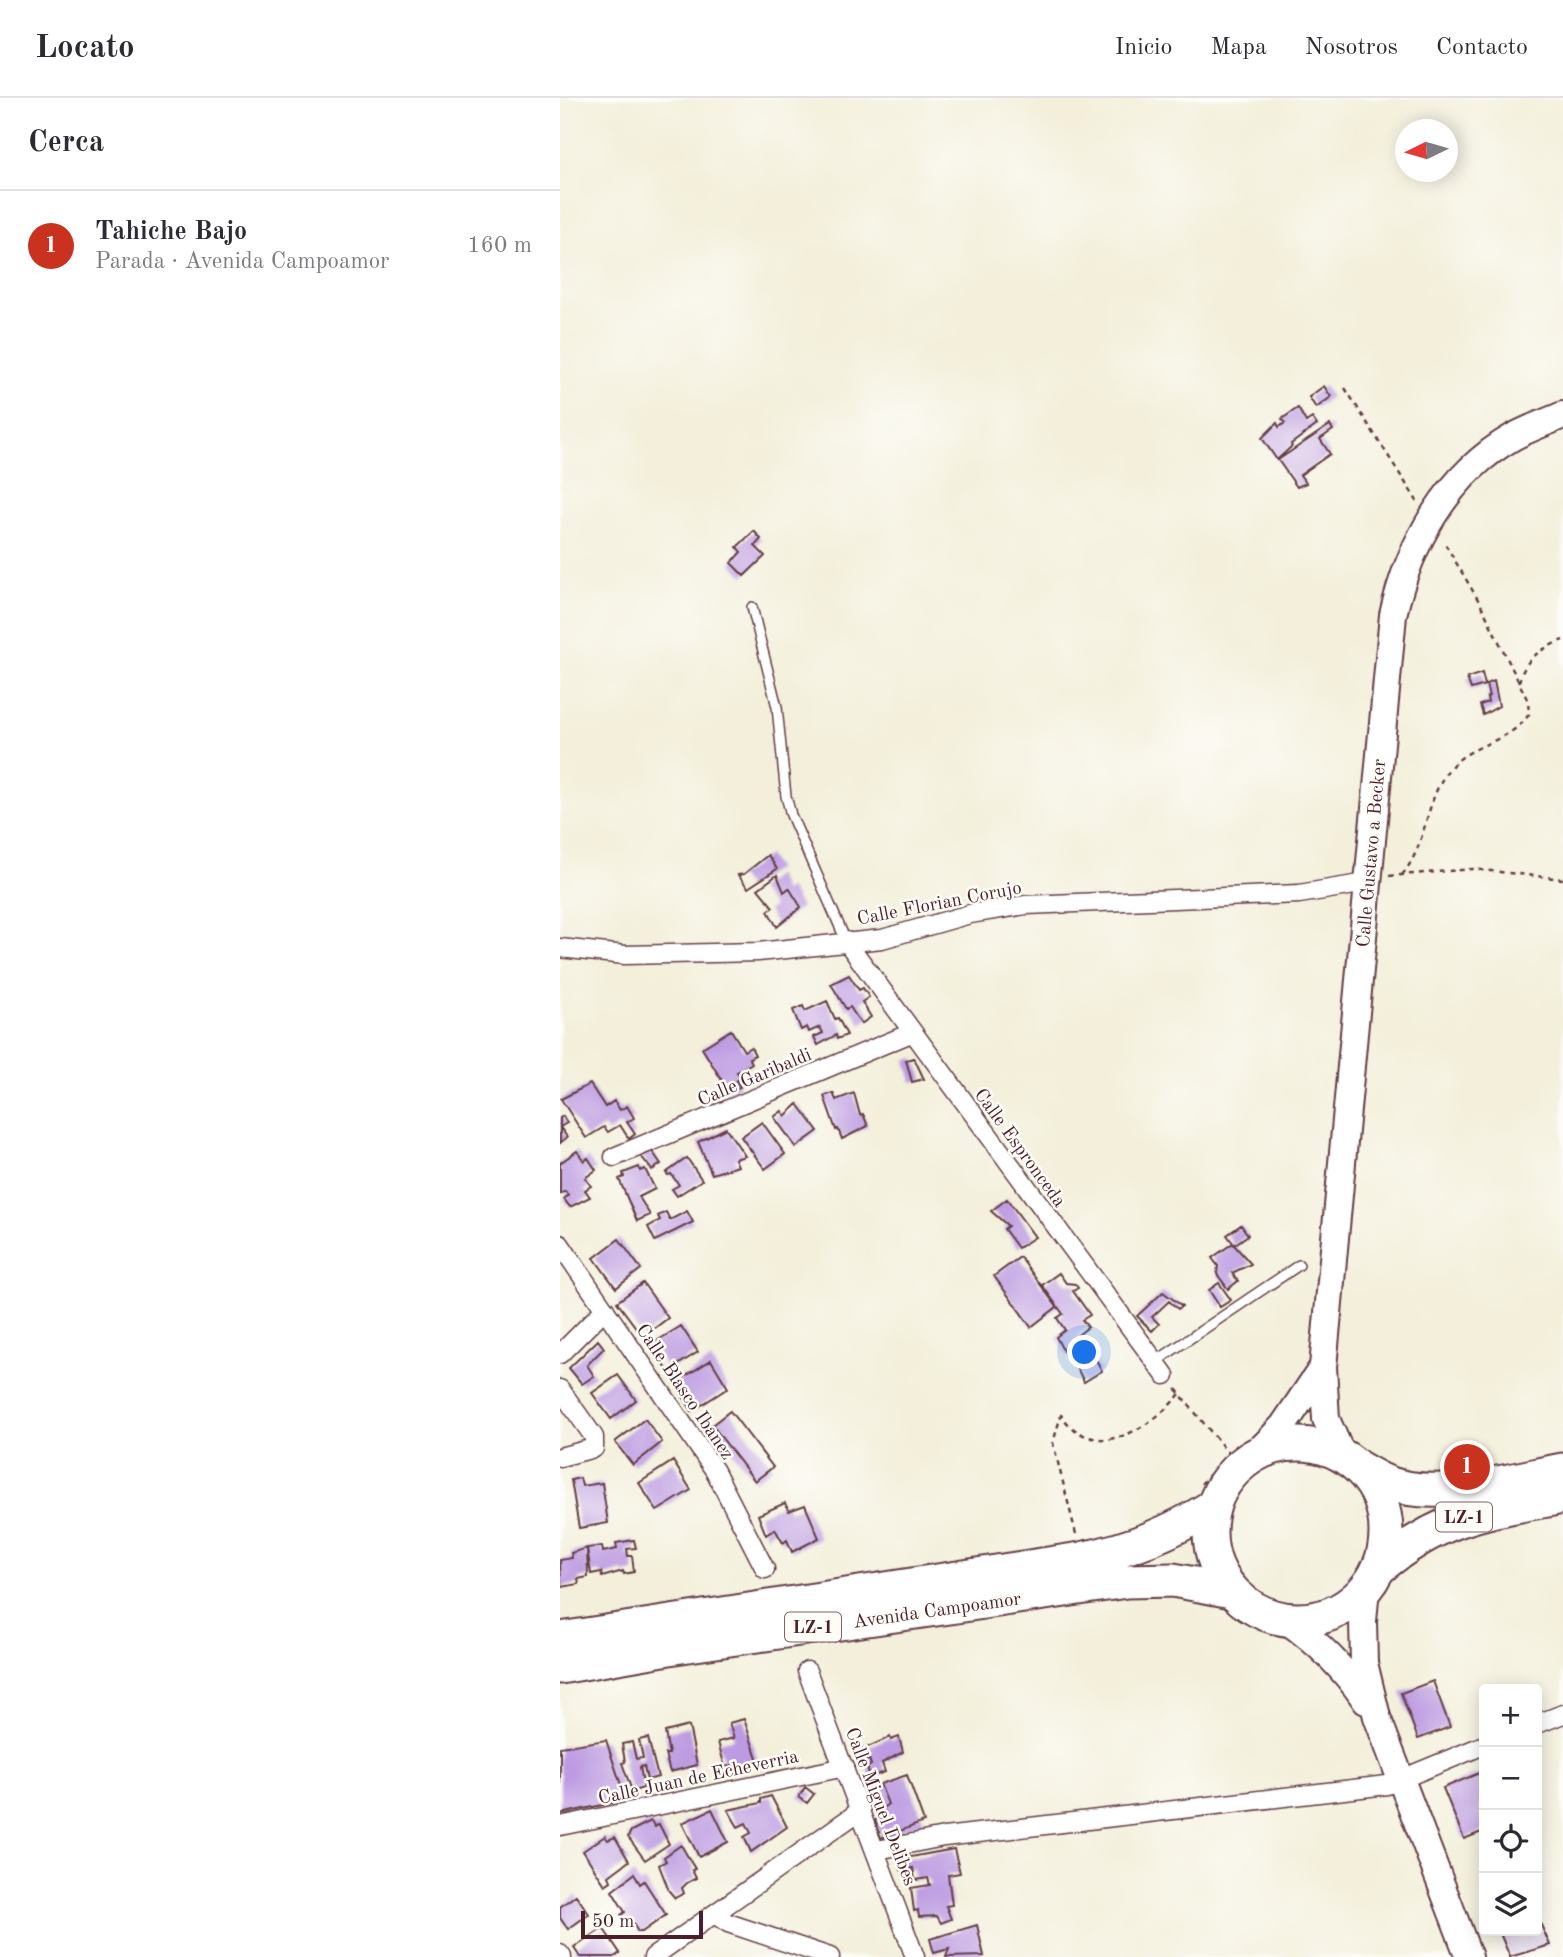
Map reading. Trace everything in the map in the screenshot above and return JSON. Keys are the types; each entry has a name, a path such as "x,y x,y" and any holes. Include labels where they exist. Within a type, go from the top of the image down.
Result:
{"highway":[{"name":"LZ-1","path":"1563,1470 1469,1487 1424,1489 1389,1483 1314,1445 1284,1444 1242,1449 1230,1476 1204,1498 1216,1566 1232,1591 1256,1611 1286,1620 1316,1619 1344,1608 1373,1578 1430,1531 1468,1515 1563,1497"},
{"path":"1350,1462 1379,1497 1382,1509 1386,1533 1373,1578"},
{"name":"Avenida Campoamor","path":"560,1639 1125,1550 1171,1532 1204,1498"},
{"name":"Avenida Campoamor","path":"560,1667 675,1647 1127,1581 1174,1580 1232,1591"}],"street":[{"name":"Calle Gustavo a Becker","path":"1350,1462 1326,1419 1323,1367 1393,615 1400,582 1430,519 1475,466 1513,437 1563,415"},
{"name":"Calle Florian Corujo","path":"560,948 625,955 718,955 890,937 970,914 1026,905 1299,894 1367,883"},
{"name":"Calle Espronceda","path":"846,941 911,1033 1160,1368"},
{"name":"Calle Garibaldi","path":"614,1157 911,1033"},
{"name":"Calle Blasco Ibanez","path":"560,1244 727,1489 765,1569"},
{"path":"560,1354 605,1309"},
{"name":"Calle Gustavo a Becker","path":"1242,1449 1283,1426 1323,1367"},
{"path":"560,1389 594,1437 594,1448 560,1457"},
{"path":"1373,1578 1363,1621 1364,1663 1377,1717 1469,1957"},
{"path":"1286,1620 1314,1639 1346,1672 1377,1717"},
{"name":"Calle Miguel Delibes","path":"807,1671 877,1850 915,1957"},
{"path":"1542,1722 1563,1714"},
{"path":"877,1850 944,1837 1375,1786 1402,1779 1479,1747"},
{"name":"Calle Juan de Echeverria","path":"560,1826 845,1767"},
{"path":"653,1957 861,1810"},
{"path":"714,1914 728,1923 830,1957"}],"lane":[{"path":"752,607 777,707 786,796 791,815 846,941"},
{"path":"1160,1368 1299,1265"}],"path":[{"path":"1345,388 1430,519 1480,603 1528,701 1529,714 1524,722 1509,733 1468,752 1452,765 1436,785 1413,862 1402,875"},
{"path":"1519,682 1526,663 1538,651 1563,639"},
{"path":"1367,883 1383,877 1473,869 1563,879"},
{"path":"1160,1368 1180,1394 1242,1449 1204,1498"},
{"path":"1079,1544 1056,1459 1054,1443 1061,1415 1070,1429 1087,1438 1109,1440 1129,1434 1155,1418 1180,1394"}],"building":[{"path":"1324,386 1331,397 1316,408 1309,397"},
{"path":"1298,408 1306,422 1312,418 1317,425 1291,444 1277,460 1262,438 1277,423 1279,427 1285,423 1282,419"},
{"path":"1330,425 1333,430 1320,439 1330,454 1300,475 1306,483 1297,487 1278,460"},
{"path":"754,531 761,539 755,546 765,556 744,576 731,563 741,552 737,547"},
{"path":"1482,673 1485,685 1471,689 1467,678"},
{"path":"1494,681 1499,706 1483,715 1480,705 1488,702 1489,696 1486,684"},
{"path":"768,855 777,869 748,888 738,875 744,874"},
{"path":"777,875 784,892 789,888 801,907 777,927 768,911 773,907 758,889"},
{"path":"849,975 859,990 863,988 869,997 862,1002 871,1017 861,1024 850,1007 846,1009 831,984"},
{"path":"827,1001 835,1019 838,1018 847,1035 837,1039 836,1035 818,1045 814,1037 823,1033 820,1027 809,1032 807,1027 801,1030 793,1010 803,1006 805,1011"},
{"path":"731,1030 744,1051 751,1047 755,1055 749,1058 752,1063 737,1072 741,1078 736,1081 740,1087 725,1092 721,1084 723,1082 702,1048"},
{"path":"914,1058 924,1079 912,1082 906,1060"},
{"path":"590,1084 605,1107 614,1101 620,1110 627,1106 634,1118 627,1122 635,1134 629,1139 620,1125 608,1132 604,1127 586,1138 561,1099"},
{"path":"833,1093 836,1100 854,1093 860,1115 863,1114 868,1126 842,1139 824,1096"},
{"path":"798,1104 818,1131 796,1147 774,1117 782,1111 785,1116"},
{"path":"563,1116 567,1123 560,1127 560,1118"},
{"path":"762,1122 785,1154 765,1169 741,1137"},
{"path":"560,1127 567,1137 560,1143"},
{"path":"726,1128 745,1156 735,1159 738,1166 712,1174 698,1142"},
{"path":"577,1151 584,1161 588,1158 596,1170 585,1178 591,1186 585,1190 590,1197 570,1207 564,1199 568,1195 565,1191 560,1194 560,1163"},
{"path":"652,1151 661,1164 652,1170 641,1156"},
{"path":"687,1158 702,1180 677,1196 672,1189 679,1185 671,1174 666,1173"},
{"path":"639,1167 640,1171 645,1169 655,1189 639,1197 650,1215 637,1221 619,1179 624,1177 623,1173"},
{"path":"1007,1199 1035,1237 1018,1248 1004,1229 1008,1226 991,1211"},
{"path":"687,1211 693,1222 655,1241 648,1227 660,1220 658,1216 666,1212 670,1220"},
{"path":"1241,1225 1248,1235 1234,1245 1251,1264 1232,1273 1238,1281 1228,1289 1217,1274 1218,1266 1212,1258 1233,1243 1227,1235"},
{"path":"619,1239 641,1269 616,1288 594,1258"},
{"path":"1020,1257 1057,1307 1031,1327 994,1276"},
{"path":"1059,1273 1066,1283 1075,1284 1078,1288 1073,1291 1090,1315 1082,1320 1088,1327 1078,1335 1090,1358 1094,1356 1102,1371 1084,1382 1070,1354 1066,1356 1056,1337 1065,1330 1057,1318 1063,1314 1042,1285"},
{"path":"643,1283 668,1318 643,1337 617,1302"},
{"path":"1219,1283 1231,1300 1220,1307 1209,1290"},
{"path":"1163,1292 1182,1306 1178,1309 1169,1301 1152,1317 1159,1324 1152,1331 1137,1316"},
{"path":"681,1326 698,1352 668,1371 652,1344"},
{"path":"598,1340 604,1348 587,1365 594,1376 582,1384 569,1368"},
{"path":"711,1360 728,1388 692,1411 675,1383"},
{"path":"618,1375 636,1400 611,1419 592,1393"},
{"path":"730,1411 773,1467 755,1481 712,1425"},
{"path":"645,1419 662,1442 633,1465 615,1442"},
{"path":"673,1461 691,1490 657,1511 639,1483"},
{"path":"580,1478 582,1486 602,1483 608,1523 579,1528 571,1480"},
{"path":"785,1503 789,1511 805,1505 819,1538 792,1552 787,1540 783,1543 775,1529 766,1535 758,1515"},
{"path":"634,1540 636,1548 627,1549 628,1556 632,1556 634,1572 624,1574 623,1571 602,1577 601,1572 591,1574 587,1548 602,1546 603,1552 617,1549 616,1543"},
{"path":"587,1548 588,1577 578,1579 579,1584 561,1587 560,1560 572,1558 571,1553"},
{"path":"1433,1681 1450,1727 1418,1739 1401,1693"},
{"path":"744,1719 759,1764 742,1767 741,1763 725,1767 718,1742 734,1738 729,1723"},
{"path":"689,1726 697,1765 670,1772 665,1754 669,1754 665,1732"},
{"path":"890,1737 891,1740 899,1737 903,1752 882,1763 885,1772 870,1777 867,1767 871,1765 869,1759 865,1761 861,1750"},
{"path":"648,1738 658,1777 647,1780 644,1766 640,1767 644,1788 632,1791 622,1763 625,1762 622,1744 632,1742 636,1759 643,1758 639,1740"},
{"path":"606,1740 626,1800 560,1814 560,1747"},
{"path":"1479,1773 1479,1833 1464,1839 1443,1788"},
{"path":"907,1775 924,1822 881,1838 875,1820 886,1816 883,1808 888,1804 880,1784"},
{"path":"805,1787 814,1794 807,1803 799,1797"},
{"path":"771,1796 787,1827 751,1852 744,1837 751,1833 746,1823 738,1827 728,1810 761,1803 761,1799"},
{"path":"712,1809 728,1842 699,1857 682,1823"},
{"path":"651,1821 655,1827 659,1824 669,1844 645,1860 628,1837 631,1831"},
{"path":"605,1836 608,1840 615,1837 629,1861 609,1876 611,1881 605,1885 583,1851"},
{"path":"681,1845 695,1869 692,1870 696,1878 682,1888 684,1893 675,1898 669,1891 659,1865 666,1861 664,1857"},
{"path":"954,1849 960,1873 948,1875 952,1905 946,1906 951,1919 941,1923 937,1916 919,1917 918,1910 914,1911 911,1888 930,1885 928,1878 915,1880 913,1868 901,1870 900,1859"},
{"path":"634,1874 640,1884 644,1881 666,1915 642,1932 638,1932 630,1919 625,1922 621,1915 625,1912 612,1891"},
{"path":"576,1895 589,1914 568,1929 560,1918 560,1907"},
{"path":"977,1925 984,1956 946,1957 949,1949 934,1953 930,1939"},
{"path":"1542,1927 1550,1945 1510,1957 1501,1936 1542,1936"},
{"path":"603,1928 620,1953 614,1957 580,1957 574,1948"}],"place":[{"name":"Tahiche Bajo","path":"1467,1467"}]}
